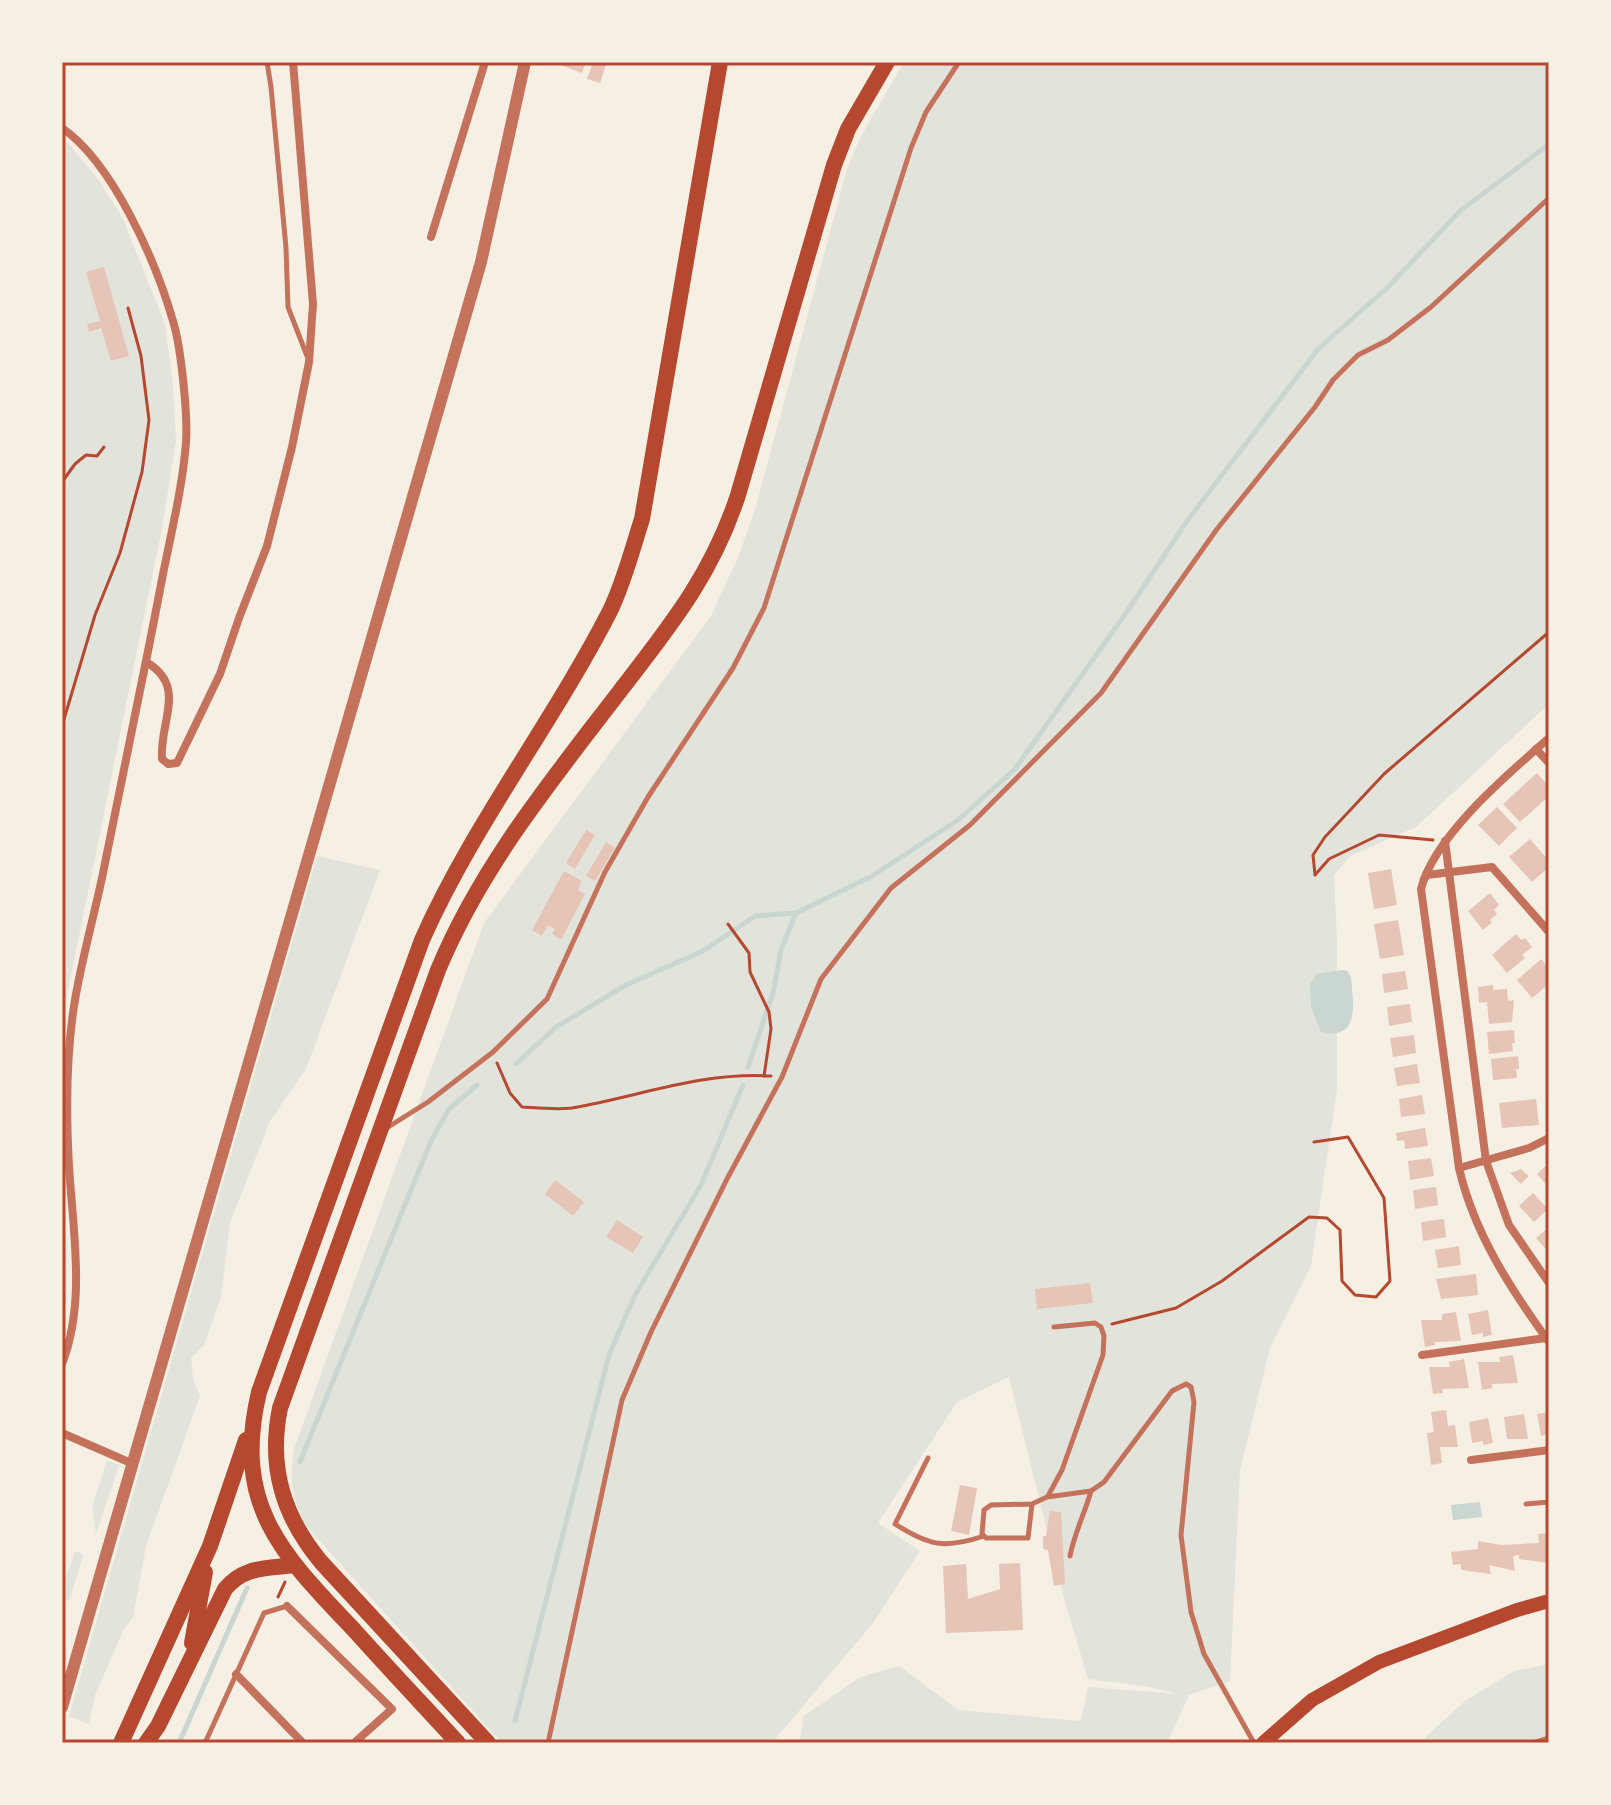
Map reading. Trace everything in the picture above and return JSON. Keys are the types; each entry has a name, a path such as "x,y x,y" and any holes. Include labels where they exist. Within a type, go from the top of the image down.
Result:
{"main road":[{"path":"121,1743 210,1546 278,1339 422,940 454,871 542,732 611,609 625,573 642,519 720,62"},
{"path":"488,1743 300,1536 281,1492 275,1452 280,1408 438,970 477,890 527,814 688,602 711,563 738,495 834,165 848,129 887,62"},
{"path":"254,1416 251,1461 258,1499 273,1534 294,1565 458,1743"},
{"path":"188,1662 210,1546"},
{"path":"146,1743 158,1726 225,1589 234,1578 248,1570 294,1565"},
{"path":"1263,1743 1312,1700 1379,1662 1549,1601"},
{"path":"1517,1610 1549,1612"}],"street":[{"path":"146,662 160,670 168,683 162,759 168,764 177,763 220,674 267,546 309,362 313,304 293,62"},
{"path":"431,237 485,62"},
{"path":"62,1707 477,277 525,62"},
{"path":"62,128 76,138 131,215 174,322 186,441 146,662 74,1007 68,1075 76,1262 75,1313 62,1364"},
{"path":"1422,1355 1548,1340 1479,1230 1467,1202 1459,1168 1421,889 1445,841 1549,738"},
{"path":"1536,749 1549,763"},
{"path":"1445,841 1486,1161 1509,1225 1549,1283"},
{"path":"1423,880 1427,875 1492,867 1549,932"},
{"path":"1459,1168 1538,1145 1549,1138"},
{"path":"62,1433 131,1463"},
{"path":"1471,1460 1549,1450"},
{"path":"287,1606 392,1709 354,1743"},
{"path":"236,1674 303,1743"}],"lane":[{"path":"267,62 285,234 288,307 309,362"},
{"path":"377,1134 428,1102 493,1052 547,999 605,872 648,797 733,668 764,608 911,148 926,112 959,62"},
{"path":"548,1743 622,1400 651,1332 782,1077 821,979 891,888 970,825 1101,693 1217,529 1333,380 1358,355 1388,340 1431,307 1549,198"},
{"path":"1047,1497 1062,1470 1103,1355 1104,1336 1101,1327 1095,1323 1054,1327"},
{"path":"984,1536 984,1510 991,1505 1032,1504 1047,1497 1091,1491 1104,1482 1172,1391 1186,1384 1191,1387 1194,1402 1181,1535 1191,1612 1204,1654 1254,1743"},
{"path":"928,1458 895,1524 920,1540 943,1546 984,1536 1028,1538 1032,1504"},
{"path":"1070,1556 1091,1491"},
{"path":"1526,1504 1549,1502"},
{"path":"205,1743 264,1613 287,1606"},
{"path":"1533,1743 1549,1738"}],"path":[{"path":"62,726 95,615 120,553 142,472 149,420 141,356 128,308"},
{"path":"62,482 75,464 86,455 97,456 104,447"},
{"path":"1445,841 1379,835 1329,859 1315,875 1313,855 1325,837 1384,774 1549,632"},
{"path":"728,924 749,953 750,972 769,1012 771,1029 764,1076"},
{"path":"493,1052 510,1093 522,1107 569,1108 696,1079 738,1074 782,1077"},
{"path":"1101,1327 1176,1308 1222,1281 1309,1217 1327,1218 1340,1230 1342,1281 1355,1295 1376,1297 1390,1281 1384,1198 1348,1137 1314,1142"}],"shaded area":[{"path":"904,62 1549,62 1549,704 1416,827 1350,856 1334,875 1337,1089 1311,1266 1270,1348 1240,1470 1230,1681 1189,1695 1167,1743 799,1743 804,1716 860,1677 899,1666 958,1710 1081,1721 1088,1687 1180,1694 1088,1679 1063,1595 1009,1377 957,1402 878,1523 920,1551 873,1623 772,1743 502,1743 306,1526 293,1487 295,1446 484,923 711,616 739,555 756,506 847,169 861,136"},
{"path":"62,139 100,182 123,219 165,324 176,441 161,533 65,1005 62,1038"},
{"path":"317,856 380,870 306,1069 270,1121 230,1223 221,1297 204,1345 191,1358 193,1378 200,1396 146,1546 133,1617 123,1631 95,1695 89,1724 69,1716"},
{"path":"1342,970 1351,977 1352,1017 1343,1031 1321,1032 1311,1007 1310,984 1317,974"},
{"path":"62,1189 67,1276 62,1328"},
{"path":"107,1460 119,1465 96,1534 92,1507"},
{"path":"1480,1502 1482,1517 1453,1520 1451,1505"},
{"path":"75,1552 80,1552 83,1557 69,1601 62,1597 62,1588"},
{"path":"1549,1664 1549,1743 1419,1743 1465,1701 1514,1671"}],"building":[{"path":"552,62 586,62 582,73"},
{"path":"593,62 607,62 600,83 587,79"},
{"path":"104,267 129,356 111,361 101,328 89,332 87,324 100,321 86,272"},
{"path":"1537,773 1549,787 1549,796 1520,822 1503,804"},
{"path":"1497,807 1517,828 1499,846 1478,825"},
{"path":"586,830 595,835 575,869 566,863"},
{"path":"1530,839 1549,861 1549,867 1532,882 1509,857"},
{"path":"606,842 615,848 595,881 586,876"},
{"path":"1391,869 1397,905 1374,909 1368,873"},
{"path":"564,871 582,881 578,890 585,894 561,940 552,934 555,929 548,925 542,936 532,930"},
{"path":"1490,893 1499,905 1494,910 1497,914 1490,920 1492,922 1483,930 1468,911"},
{"path":"1398,920 1404,955 1380,959 1374,924"},
{"path":"1516,934 1521,940 1525,938 1532,947 1522,955 1525,958 1507,973 1492,955"},
{"path":"1541,959 1546,965 1549,963 1549,984 1532,998 1517,980"},
{"path":"1405,971 1408,989 1384,993 1382,974"},
{"path":"1493,985 1493,990 1507,989 1508,1001 1514,1000 1512,1022 1489,1024 1487,1002 1479,1003 1478,987"},
{"path":"1410,1004 1412,1022 1389,1026 1387,1007"},
{"path":"1514,1030 1513,1051 1489,1054 1487,1032"},
{"path":"1414,1035 1416,1053 1393,1057 1390,1038"},
{"path":"1518,1056 1517,1078 1493,1080 1491,1059"},
{"path":"1417,1064 1420,1083 1397,1086 1394,1068"},
{"path":"1422,1095 1425,1114 1401,1117 1399,1099"},
{"path":"1536,1099 1539,1125 1502,1128 1499,1103"},
{"path":"1425,1128 1428,1146 1405,1149 1404,1140 1397,1141 1396,1133"},
{"path":"1431,1158 1434,1176 1410,1180 1408,1161"},
{"path":"1549,1163 1549,1188 1537,1174"},
{"path":"1521,1169 1529,1176 1521,1184 1510,1173"},
{"path":"555,1180 584,1202 573,1216 545,1194"},
{"path":"1436,1187 1438,1205 1415,1209 1413,1190"},
{"path":"1533,1193 1548,1209 1534,1222 1519,1206"},
{"path":"1444,1219 1446,1237 1423,1241 1421,1222"},
{"path":"617,1220 643,1237 633,1253 606,1237"},
{"path":"1549,1227 1549,1253 1536,1238"},
{"path":"1459,1246 1461,1265 1438,1268 1435,1250"},
{"path":"1476,1274 1478,1295 1441,1299 1436,1279"},
{"path":"1090,1283 1093,1303 1037,1309 1035,1289"},
{"path":"1488,1310 1492,1335 1472,1335 1468,1314"},
{"path":"1456,1312 1461,1341 1435,1342 1435,1345 1425,1347 1421,1320 1442,1320 1442,1314"},
{"path":"1513,1355 1518,1383 1492,1384 1492,1388 1482,1390 1478,1362 1500,1362 1499,1357"},
{"path":"1464,1359 1469,1388 1442,1389 1443,1393 1433,1394 1429,1367 1450,1367 1449,1362"},
{"path":"1446,1410 1448,1426 1455,1425 1458,1447 1440,1447 1442,1463 1431,1465 1427,1433 1434,1432 1431,1412"},
{"path":"1549,1412 1549,1434 1541,1436 1537,1414"},
{"path":"1524,1414 1528,1439 1507,1439 1504,1417"},
{"path":"1488,1418 1493,1443 1472,1443 1469,1422"},
{"path":"960,1485 977,1488 969,1535 951,1531"},
{"path":"1050,1511 1061,1512 1065,1584 1054,1586 1048,1550 1043,1549"},
{"path":"1549,1533 1549,1563 1513,1556 1515,1571 1489,1565 1491,1574 1461,1570 1461,1564 1453,1565 1451,1552 1478,1549 1478,1541 1501,1545 1539,1543 1538,1534"},
{"path":"1020,1563 1023,1630 946,1633 943,1566 966,1564 968,1599 1000,1589 999,1564"}],"waterway":[{"path":"516,1064 556,1027 626,985 703,951 755,916 796,913 872,876 958,820 1015,769 1187,521 1318,349 1387,288 1460,211 1549,144"},
{"path":"748,1067 773,993 781,950 796,913"},
{"path":"300,1462 431,1141 449,1109 477,1085"},
{"path":"515,1721 609,1355 635,1295 701,1185 743,1085"},
{"path":"179,1743 247,1588"}]}
